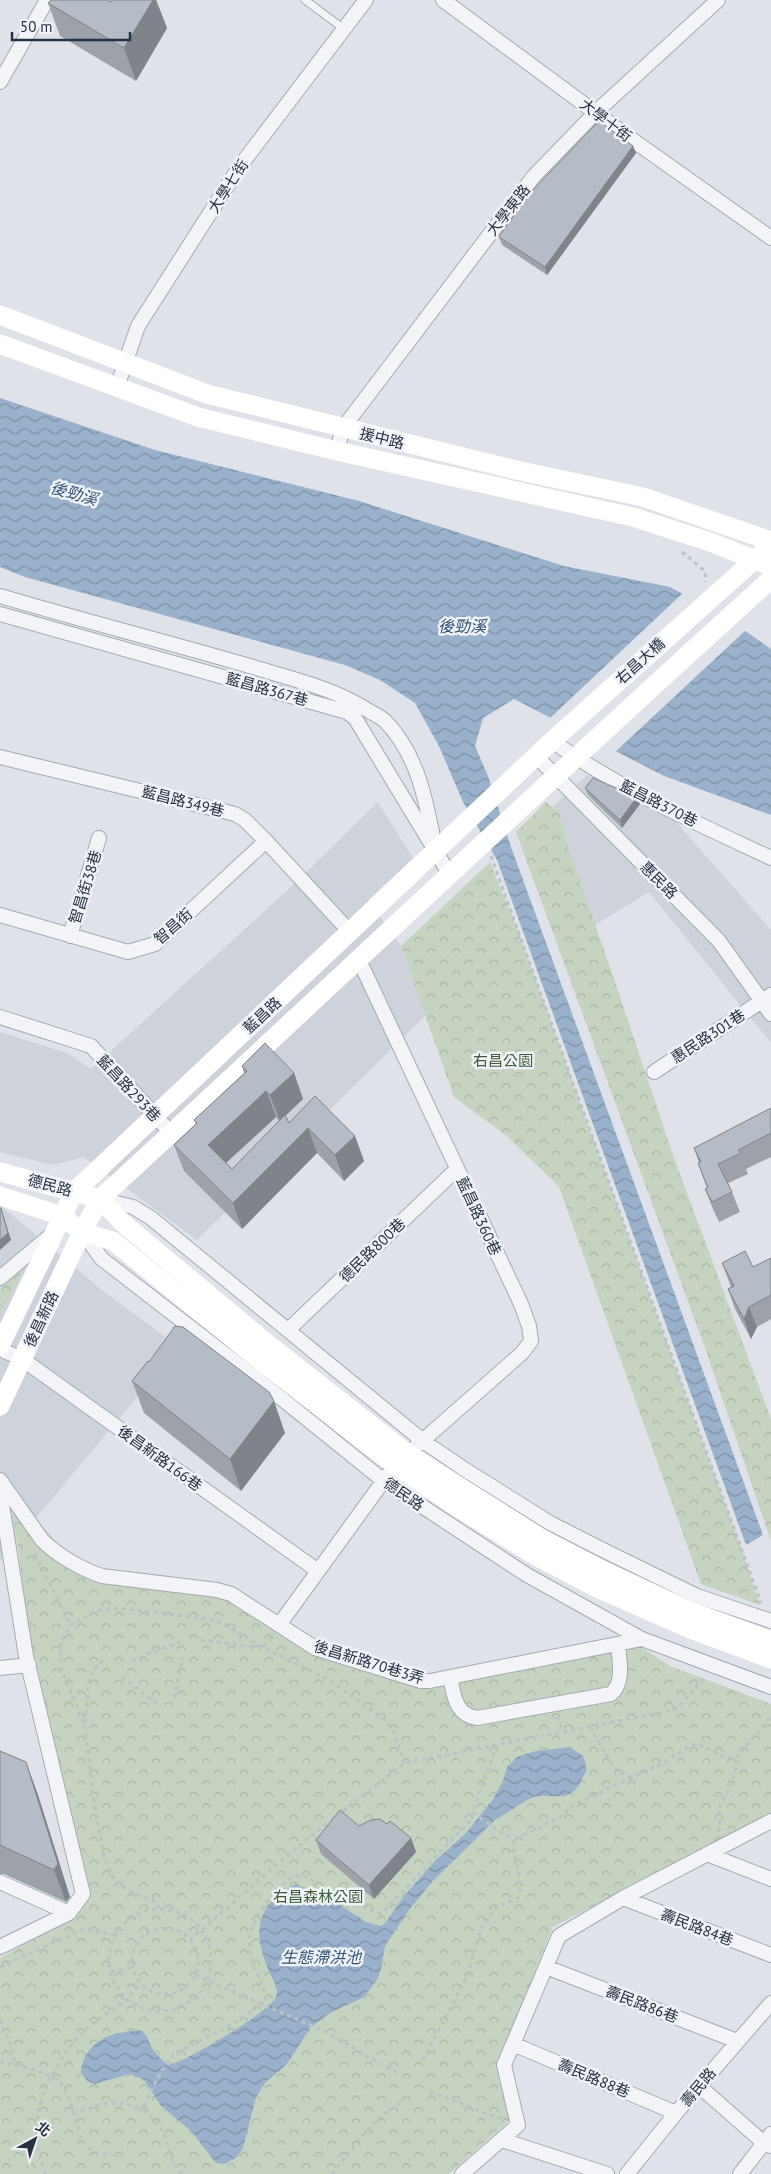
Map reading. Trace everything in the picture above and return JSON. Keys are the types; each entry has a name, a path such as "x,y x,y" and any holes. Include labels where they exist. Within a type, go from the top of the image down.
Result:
{"street":[{"path":"0,82 47,0"},
{"name":"大學七街","path":"117,387 138,326 240,166 366,0"},
{"name":"大學十街","path":"443,0 771,238"},
{"name":"大學東路","path":"337,451 343,428 534,176 596,112 718,0"},
{"name":"援中路","path":"0,315 207,394 507,468 642,497 771,540"},
{"name":"援中路","path":"0,344 198,417 337,451 633,517 764,562"},
{"path":"764,562 771,546"},
{"name":"右昌大橋","path":"557,736 718,591 764,562"},
{"name":"右昌大橋","path":"580,752 771,580"},
{"path":"0,596 87,622 202,652 314,685 349,698 384,720 405,747 425,792 435,851"},
{"name":"藍昌路367巷","path":"0,614 348,712 355,718 450,875"},
{"path":"536,756 557,736"},
{"name":"藍昌路370巷","path":"557,736 662,806 771,858"},
{"path":"485,842 580,752"},
{"name":"藍昌路","path":"0,1278 58,1224 74,1192 536,756"},
{"name":"惠民路","path":"536,756 719,941 767,998 771,1014"},
{"name":"藍昌路349巷","path":"0,757 235,814 245,820 266,841 350,932"},
{"name":"智昌街38巷","path":"70,936 99,838"},
{"name":"智昌街","path":"0,915 128,952 155,944 266,841"},
{"name":"藍昌路","path":"82,1232 100,1199 485,842"},
{"path":"350,932 359,960"},
{"name":"藍昌路360巷","path":"359,960 521,1304 529,1326 531,1341 522,1353 423,1440"},
{"name":"惠民路301巷","path":"654,1072 767,998"},
{"name":"藍昌路293巷","path":"0,1017 90,1046 171,1133"},
{"name":"德民路800巷","path":"288,1330 457,1169"},
{"name":"德民路","path":"0,1172 133,1207 151,1218 423,1440 550,1523 696,1596 769,1620"},
{"name":"德民路","path":"0,1196 58,1224 112,1241 248,1351 402,1459 542,1539 600,1569 693,1612 771,1641"},
{"name":"德民路","path":"100,1199 124,1224 274,1349 452,1504 536,1556 596,1588 688,1628 771,1659"},
{"name":"後昌新路","path":"0,1348 58,1224"},
{"name":"德民路","path":"82,1232 102,1259 256,1378 384,1481 527,1575 642,1639 771,1687"},
{"name":"後昌新路","path":"0,1406 82,1232"},
{"name":"後昌新路166巷","path":"0,1348 22,1359 318,1571"},
{"path":"279,1625 384,1481 402,1459 423,1440"},
{"name":"後昌新路70巷3弄","path":"0,1480 42,1540 49,1547 92,1572 102,1576 217,1590 232,1594 314,1648 421,1681 430,1681 642,1639"},
{"path":"0,1492 29,1664 83,1894 69,1914 0,1947"},
{"path":"450,1677 457,1705 461,1712 468,1717 477,1718 611,1694 620,1683 618,1644"},
{"path":"0,1668 29,1664"},
{"path":"462,2174 518,2125 504,2065 559,1936 623,1898 771,1821"},
{"path":"711,1852 771,1879"},
{"path":"0,1882 69,1914"},
{"name":"壽民路84巷","path":"623,1898 771,1955"},
{"name":"壽民路86巷","path":"546,1967 737,2041"},
{"name":"壽民路","path":"628,2174 676,2113 771,2003"},
{"name":"壽民路88巷","path":"512,2044 676,2113"},
{"path":"700,2086 769,2141 740,2174"},
{"path":"502,2140 607,2174"}],"lane":[{"path":"305,0 344,29"}],"path":[{"path":"485,842 769,1620"},
{"path":"85,1726 61,1670 61,1642 70,1625 97,1611 116,1608 210,1620 226,1625 263,1648 329,1680 385,1720 395,1734 404,1763"},
{"path":"201,1640 263,1648"},
{"path":"132,1660 180,1642"},
{"path":"107,1656 93,1670 89,1679 85,1726 93,1795 104,1856 112,1876 121,1886 139,1896 153,1900 160,1908"},
{"path":"174,1698 182,1656"},
{"path":"190,1940 290,1853 404,1763 497,1743 669,1711 678,1707 716,1667"},
{"path":"122,1677 156,1704"},
{"path":"556,1711 562,1732"},
{"path":"513,1840 559,1818 575,1804 659,1766 694,1744 705,1747 727,1758 738,1756 771,1716"},
{"path":"590,1727 618,1772 634,1777"},
{"path":"356,1903 382,1914 469,1822 497,1743"},
{"path":"711,1852 719,1829 720,1805 729,1791 742,1752"},
{"path":"473,1813 513,1840"},
{"path":"423,2060 468,1974 482,1926 496,1908 518,1898 521,1889 512,1851 513,1840"},
{"path":"143,2109 170,2058 186,2046 228,2028 266,2001 266,1995 254,1970 250,1951 250,1935 266,1904 275,1892 290,1878 303,1876 317,1883"},
{"path":"160,1908 175,1910 190,1917 202,1930 210,1944 212,1962 208,1979 199,1994 185,2005 168,2011 150,2010 133,2004 120,1992 111,1972 108,1958 115,1935 130,1918 144,1910 160,1908"},
{"path":"163,1928 174,1930 190,1940 197,1953 198,1964 195,1975 189,1984 180,1991 170,1994 159,1994 149,1991 140,1984 132,1967 132,1954 136,1944 152,1930 163,1928"},
{"path":"0,1967 84,1930 115,1935"},
{"path":"111,1972 132,1967"},
{"path":"195,1975 208,1979 324,2031 397,2073"},
{"path":"46,2174 36,2143 36,2121 40,2104 51,2077 79,2036 127,1998 140,1984"},
{"path":"0,2020 12,2048 15,2064"},
{"path":"0,2062 15,2064 51,2077 59,2082 66,2092 81,2138 86,2146 98,2154 111,2154"},
{"path":"430,2092 518,2125"},
{"path":"332,2174 373,2124 386,2111 402,2102 406,2095"},
{"path":"73,2113 116,2102 127,2103 143,2109 156,2121 175,2167 182,2174"}],"shaded area":[{"path":"587,775 606,780 669,814 771,930 771,1043 649,892 595,925 569,849 559,812 553,806"},
{"path":"378,802 413,858 368,900 401,946 426,1015 197,1240 84,1157 53,1165 0,1152 0,1032 67,1053 91,1069 290,888"},
{"path":"0,1205 103,1291 179,1347 0,1561"}],"green space":[{"path":"546,802 559,812 569,849 673,1155 771,1419 771,1541 705,1348 516,832"},
{"name":"右昌公園","path":"490,862 517,928 760,1605 701,1584 559,1187 507,1136 454,1097 401,946"},
{"path":"24,1267 0,1314 0,1290"},
{"name":"右昌森林公園","path":"10,1489 59,1545 100,1571 230,1593 335,1661 432,1682 629,1639 670,1666 771,1704 771,1813 553,1927 498,2064 513,2117 449,2174 0,2174 0,1958 71,1918 84,1904 89,1889 33,1661"}],"water":[{"name":"後勁溪","path":"0,398 155,450 359,501 564,566 670,587 728,619 771,649 771,815 664,776 514,699 483,718 475,746 488,776 511,847 763,1535 746,1545 497,860 463,802 439,746 415,703 380,680 345,665 25,577 0,567"},
{"name":"生態滯洪池","path":"570,1747 583,1756 587,1770 577,1788 566,1795 534,1797 496,1819 432,1882 409,1910 385,1946 377,1980 364,1997 330,2013 311,2027 287,2064 265,2083 256,2097 243,2148 237,2157 225,2164 216,2163 191,2131 161,2106 144,2080 130,2074 95,2084 87,2081 81,2072 83,2063 90,2049 102,2039 118,2033 134,2030 142,2031 154,2051 168,2065 208,2047 259,2014 270,2004 276,1997 277,1992 261,1948 260,1923 264,1912 271,1902 282,1893 296,1884 340,1905 366,1922 381,1926 434,1862 466,1833 493,1799 503,1781 507,1767 517,1757 536,1751"}],"pier":[{"path":"684,592 747,629 614,753 548,720"}],"building":[{"path":"51,0 108,0 111,2 112,0 153,0 124,48 48,3"},
{"path":"599,121 633,146 545,267 499,237 528,195"},
{"path":"593,778 637,797 620,820 585,788"},
{"path":"265,1043 294,1073 270,1095 266,1091 208,1145 232,1169 285,1115 289,1123 315,1096 355,1136 335,1155 308,1128 233,1203 174,1145 197,1123 194,1120 247,1071 242,1066"},
{"path":"771,1108 771,1133 738,1150 741,1153 718,1164 732,1192 712,1202 705,1189 708,1188 698,1163 701,1162 694,1148"},
{"path":"0,1208 8,1233 0,1240"},
{"path":"745,1251 753,1267 771,1258 771,1295 749,1307 744,1319 728,1289 734,1286 722,1263"},
{"path":"175,1326 183,1327 269,1392 274,1401 230,1459 132,1381 149,1362"},
{"path":"0,1751 26,1762 58,1864 54,1870 0,1845"},
{"path":"340,1810 359,1826 371,1820 380,1819 387,1824 390,1821 411,1838 369,1885 316,1840"}]}
